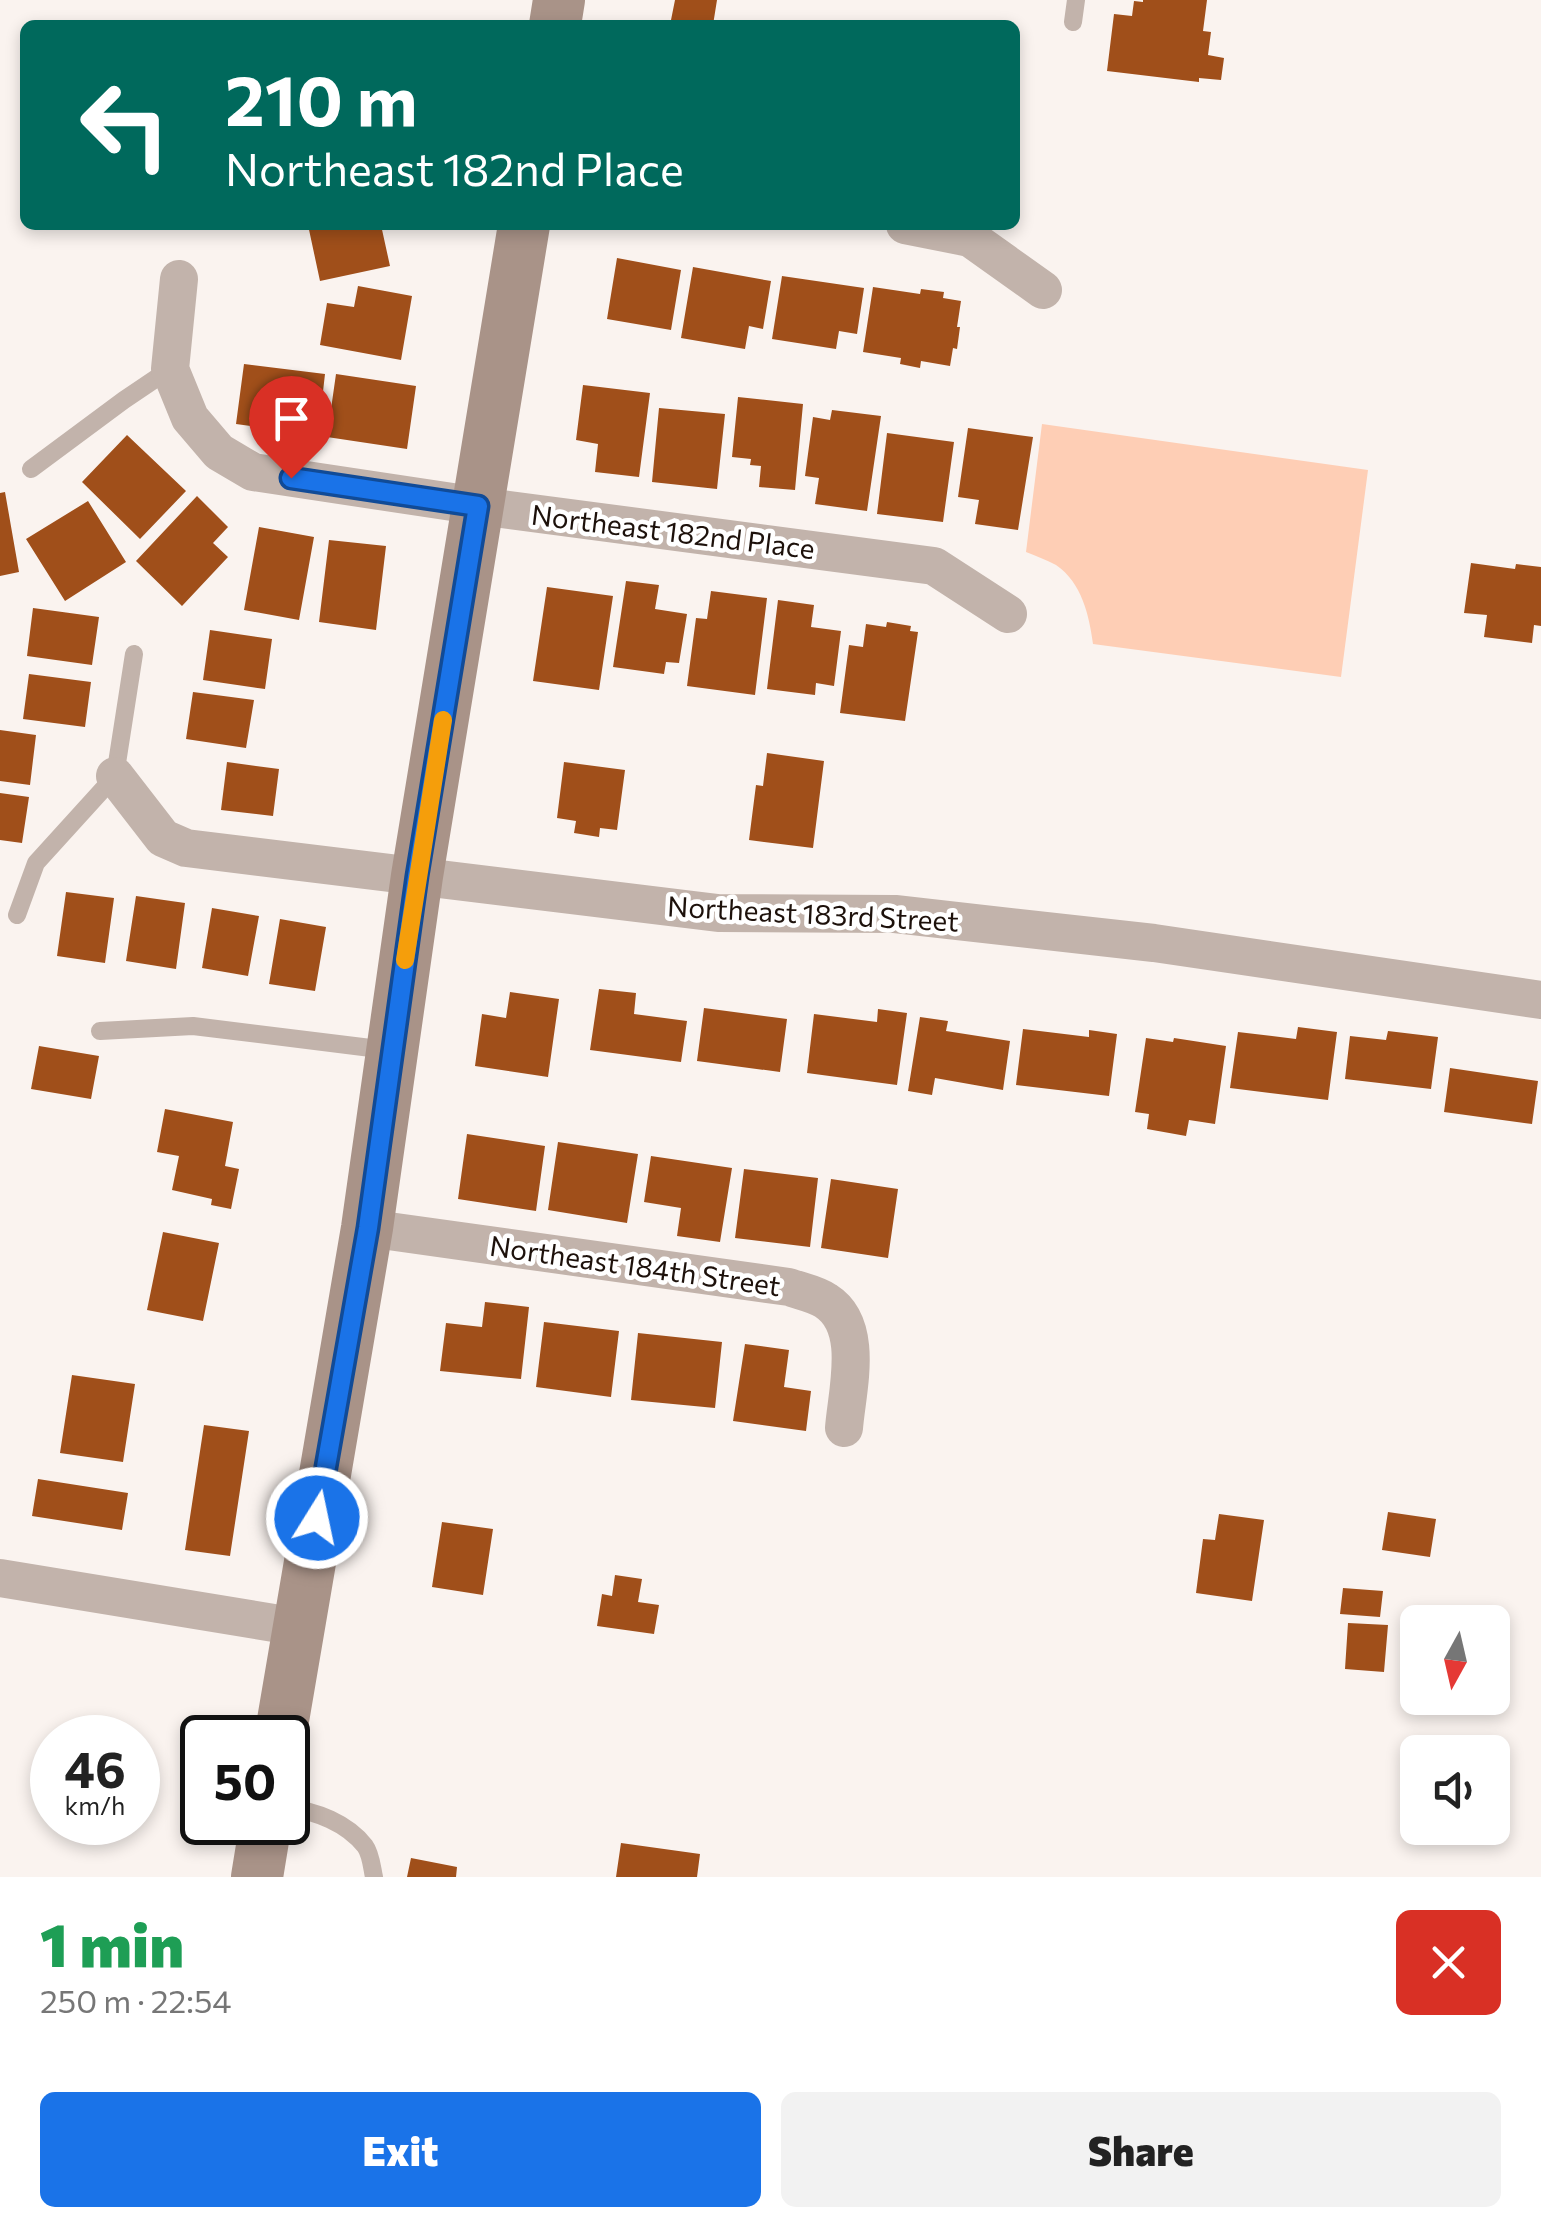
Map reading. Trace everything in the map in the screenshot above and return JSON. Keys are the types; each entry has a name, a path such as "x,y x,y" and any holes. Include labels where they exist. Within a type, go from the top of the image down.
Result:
{"main road":[{"path":"284,1715 368,1228 417,876 523,230"},
{"path":"257,1877 262,1845"}],"street":[{"path":"930,230 970,238 1044,290"},
{"name":"Northeast 182nd Place","path":"179,279 170,369 190,418 218,452 253,472 934,566 1008,614"},
{"name":"Northeast 183rd Street","path":"115,776 163,838 186,848 718,912 895,914 1154,942 1541,1000"},
{"name":"Northeast 184th Street","path":"368,1228 789,1286 826,1300 844,1318 850,1352 844,1428"},
{"path":"0,1578 298,1627"}],"lane":[{"path":"1073,22 1076,0"},
{"path":"31,469 170,369"},
{"path":"17,915 36,864 115,776 134,654"},
{"path":"100,1031 193,1026 392,1050"},
{"path":"310,1812 336,1822 368,1848 374,1877"}],"shaded area":[{"path":"1042,424 1368,470 1341,677 1093,644 1086,611 1072,581 1056,565 1026,552"}],"building":[{"path":"675,0 717,0 714,20 671,20"},
{"path":"1207,0 1203,31 1211,32 1208,55 1224,58 1221,80 1199,78 1199,82 1107,71 1114,14 1132,16 1134,1"},
{"path":"309,230 382,230 390,266 320,281"},
{"path":"617,258 681,270 671,330 607,319"},
{"path":"693,267 771,281 763,329 749,326 745,349 681,338"},
{"path":"782,276 864,288 857,334 839,331 836,349 772,339"},
{"path":"358,286 412,296 401,360 320,345 327,303 354,307"},
{"path":"873,287 920,294 921,289 944,292 943,298 961,301 957,349 953,348 950,366 921,361 920,368 900,364 901,358 863,352"},
{"path":"244,364 325,374 318,435 236,424"},
{"path":"336,374 416,386 407,449 327,437"},
{"path":"583,385 650,393 639,477 595,472 598,444 576,440"},
{"path":"738,397 803,404 795,490 759,487 761,466 750,465 751,459 732,457"},
{"path":"659,408 725,414 717,489 652,482"},
{"path":"832,410 881,416 867,511 815,504 819,478 805,476 813,417 830,420"},
{"path":"968,428 1033,437 1018,530 975,524 979,500 958,497"},
{"path":"887,433 954,442 943,522 877,514"},
{"path":"127,435 186,491 140,539 82,482"},
{"path":"5,492 19,572 0,576 0,493"},
{"path":"197,496 228,527 213,543 228,557 182,606 136,561"},
{"path":"88,501 126,562 65,601 26,539"},
{"path":"259,527 314,537 299,620 244,610"},
{"path":"329,540 386,546 376,630 319,622"},
{"path":"1471,563 1515,569 1516,564 1541,567 1541,626 1534,625 1532,643 1484,637 1487,615 1464,613"},
{"path":"626,581 659,585 655,609 687,614 679,663 666,662 664,674 613,667"},
{"path":"547,587 613,596 599,690 533,681"},
{"path":"711,591 767,598 755,695 687,686 696,618 707,619"},
{"path":"778,600 814,605 811,627 841,631 834,686 816,683 815,695 767,689"},
{"path":"33,608 99,617 92,665 27,656"},
{"path":"887,622 911,626 910,631 918,632 905,721 840,713 849,645 863,647 866,624 886,627"},
{"path":"210,630 272,639 265,689 203,680"},
{"path":"29,674 91,682 85,727 23,719"},
{"path":"193,692 254,700 246,748 186,739"},
{"path":"0,730 36,735 30,785 0,781"},
{"path":"767,753 824,761 813,848 749,840 756,785 763,786"},
{"path":"227,762 279,769 273,816 221,810"},
{"path":"564,762 625,770 617,830 600,828 599,837 574,833 576,821 557,818"},
{"path":"0,793 29,797 22,843 0,840"},
{"path":"66,892 114,898 105,963 57,956"},
{"path":"136,896 185,903 176,969 126,961"},
{"path":"212,908 259,916 248,976 202,968"},
{"path":"280,919 326,927 315,991 269,984"},
{"path":"599,989 636,993 634,1014 687,1021 681,1062 590,1050"},
{"path":"510,992 559,999 548,1077 475,1066 482,1014 506,1018"},
{"path":"704,1008 787,1019 780,1072 697,1061"},
{"path":"878,1009 907,1013 897,1085 807,1073 814,1014 877,1022"},
{"path":"920,1017 948,1021 946,1031 1010,1041 1003,1090 935,1078 932,1095 908,1091"},
{"path":"1298,1027 1337,1032 1328,1100 1230,1088 1238,1032 1296,1039"},
{"path":"1023,1029 1089,1037 1089,1030 1117,1034 1109,1096 1016,1085"},
{"path":"1388,1031 1438,1037 1431,1089 1345,1079 1350,1036 1386,1040"},
{"path":"1146,1038 1226,1046 1215,1124 1189,1120 1186,1136 1147,1129 1149,1114 1135,1112"},
{"path":"39,1046 99,1056 91,1099 31,1089"},
{"path":"1450,1068 1538,1081 1532,1124 1444,1112"},
{"path":"165,1109 233,1122 225,1166 239,1169 231,1209 211,1205 212,1199 172,1190 179,1156 157,1152"},
{"path":"467,1134 545,1146 536,1211 458,1199"},
{"path":"558,1142 638,1154 627,1223 548,1210"},
{"path":"651,1156 732,1168 720,1242 677,1236 681,1208 644,1202"},
{"path":"744,1169 818,1178 810,1247 735,1238"},
{"path":"831,1179 898,1189 888,1258 821,1248"},
{"path":"163,1232 219,1243 203,1321 147,1310"},
{"path":"485,1302 529,1307 521,1379 440,1371 446,1323 482,1327"},
{"path":"544,1322 619,1331 611,1397 536,1387"},
{"path":"638,1333 722,1342 715,1408 631,1400"},
{"path":"745,1344 789,1350 784,1387 811,1391 806,1431 733,1421"},
{"path":"72,1375 135,1384 123,1462 60,1453"},
{"path":"204,1425 249,1431 230,1556 185,1550"},
{"path":"38,1479 128,1493 122,1530 32,1516"},
{"path":"1388,1512 1436,1519 1430,1557 1382,1550"},
{"path":"1219,1514 1264,1520 1252,1601 1196,1593 1203,1539 1215,1540"},
{"path":"442,1522 493,1529 483,1595 432,1587"},
{"path":"615,1575 642,1579 638,1602 659,1605 654,1634 597,1626 602,1594 612,1596"},
{"path":"1343,1588 1383,1591 1380,1617 1340,1614"},
{"path":"1348,1623 1388,1625 1384,1672 1345,1669"},
{"path":"621,1843 700,1854 697,1877 616,1877"},
{"path":"411,1858 457,1867 456,1877 407,1877"}],"slow traffic":[{"path":"405,960 443,720"}],"route":[{"path":"291,478 478,506 417,876 368,1228 317,1518"}]}
